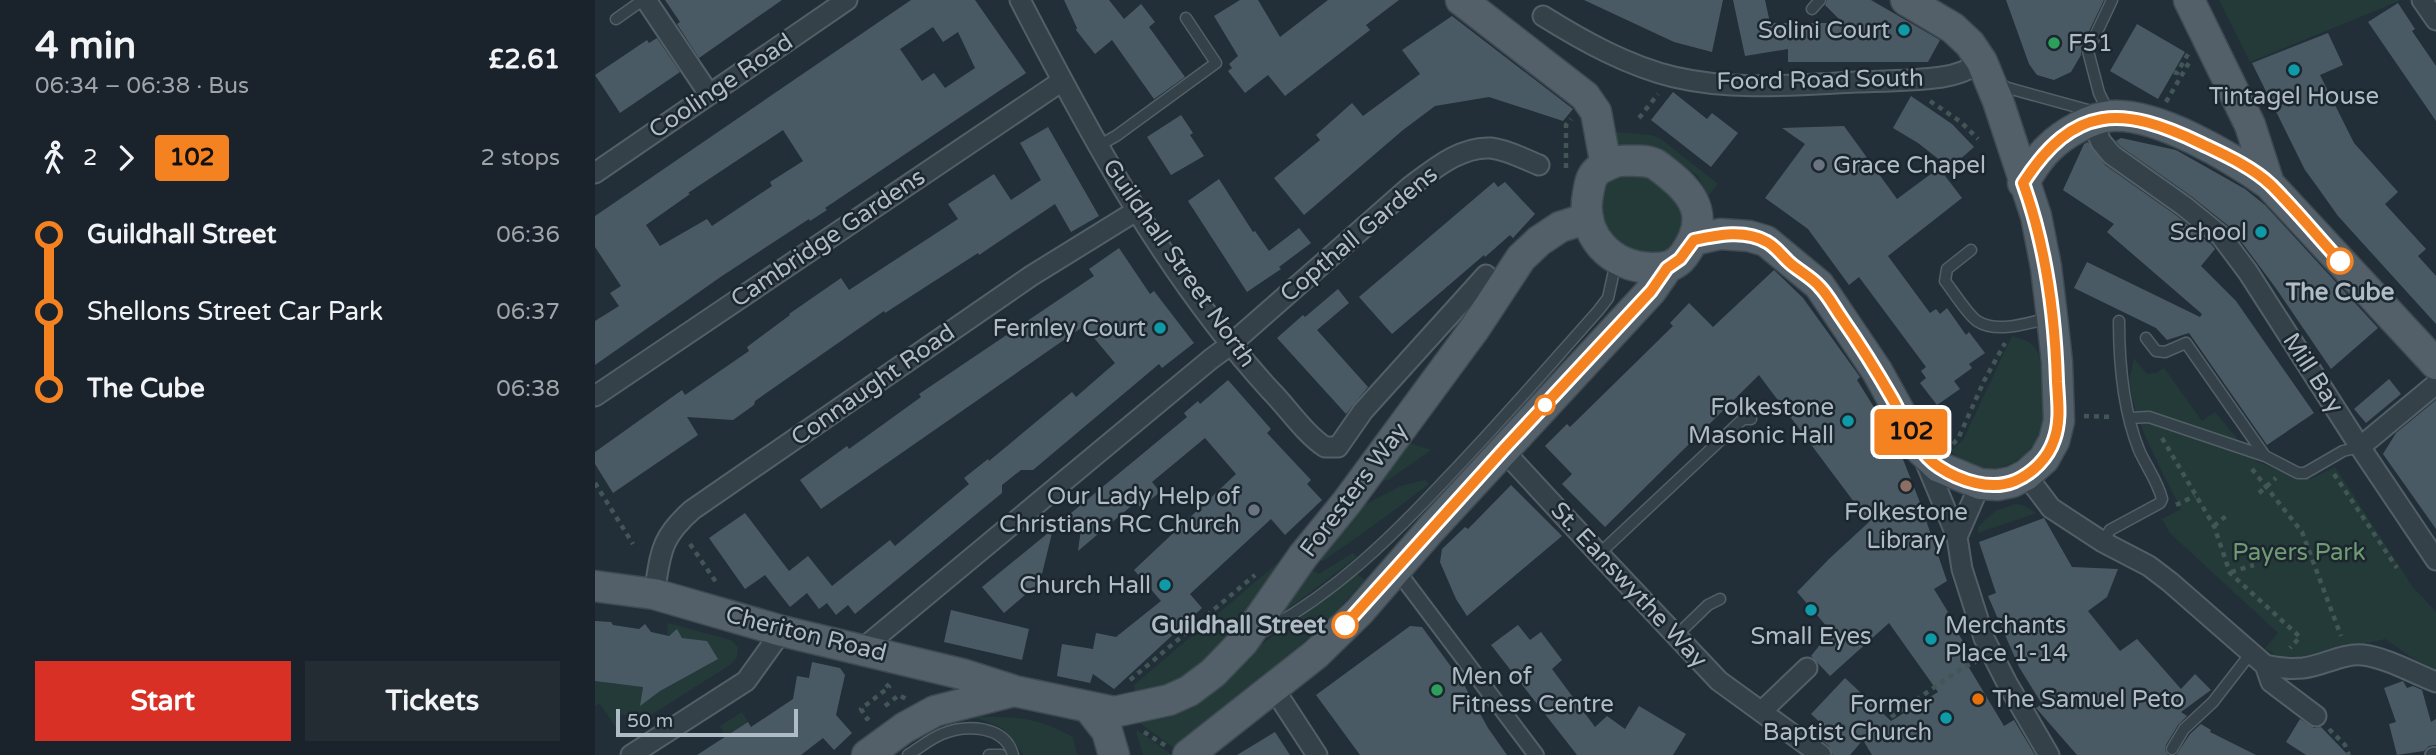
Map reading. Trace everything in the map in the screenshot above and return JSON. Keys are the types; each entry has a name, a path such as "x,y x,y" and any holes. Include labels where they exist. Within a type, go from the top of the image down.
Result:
{"main road":[{"path":"1461,0 1473,11 1491,12 1585,96 1596,111 1606,166"},
{"path":"1694,240 1720,234 1749,236 1766,241 1819,285 1877,371 1920,449 1939,467 1980,484 1997,485 2027,475 2043,459 2054,441 2059,421 2057,362 2041,240 1998,101 1985,70 1970,44 1953,28 1906,0"},
{"path":"2189,0 2250,125 2269,184"},
{"path":"2023,183 2049,148 2066,135 2101,119 2154,124 2214,150 2269,184 2436,363"},
{"path":"1180,753 1274,689 1333,637 1651,291 1667,268 1680,259 1694,240 1698,224 1697,207 1685,188 1655,164 1629,160 1606,166 1590,180 1587,201 1588,218 1596,240 1617,259 1634,268 1667,268"},
{"name":"Foresters Way","path":"1089,708 1114,712 1169,700 1189,691 1213,673 1243,642 1303,556 1360,485 1475,328 1521,258 1539,241 1560,227 1588,218"},
{"name":"Cheriton Road","path":"595,586 654,594 782,631 1089,708"},
{"path":"867,755 904,727 935,710 1014,691"},
{"path":"1089,708 1107,731 1114,755"}],"street":[{"path":"645,0 709,94"},
{"name":"Coolinge Road","path":"595,173 846,0"},
{"name":"Guildhall Street North","path":"1020,0 1062,81 1136,211 1230,345 1325,447 1338,447 1363,411 1486,275"},
{"path":"2422,0 2436,20"},
{"name":"Foord Road South","path":"1543,16 1579,38 1622,58 1672,77 1719,85 1941,78 1985,70"},
{"name":"Cambridge Gardens","path":"595,396 1062,81"},
{"name":"Mill Bay","path":"2101,119 2101,142 2112,155 2221,236 2248,272 2436,560"},
{"name":"Copthall Gardens","path":"862,649 1230,345 1411,186 1451,158 1477,149 1492,148 1539,165"},
{"name":"Connaught Road","path":"654,594 661,550 673,527 692,510 1031,276 1136,211"},
{"path":"2360,447 2436,384"},
{"path":"1920,449 1957,537 1962,569 1975,614 1992,655 2049,755"},
{"name":"St. Eanswythe Way","path":"1503,450 1719,681 1821,755"},
{"path":"2027,475 2051,508 2160,574 2258,659 2279,668 2304,668 2349,656 2364,655 2436,682"},
{"path":"1957,537 1980,484"},
{"path":"1396,569 1536,755"},
{"path":"631,755 746,681 782,631"},
{"path":"2258,659 2271,682 2316,716"},
{"path":"1762,711 1807,668"},
{"path":"1274,689 1317,755"}],"lane":[{"path":"616,19 645,0"},
{"path":"1985,70 2008,88 2101,119 2099,93 2088,51 2112,0"},
{"path":"1812,9 1820,1"},
{"path":"1098,146 1116,136 1216,63 1186,18"},
{"path":"1971,250 1947,269 1945,281 1976,320 1988,325 2012,327 2052,317"},
{"path":"1243,642 1285,619 1358,567 1413,514 1598,311 1608,298 1617,259"},
{"path":"2103,541 2110,530 2160,503 2162,499 2139,450 2129,418 2124,394 2119,321"},
{"path":"2146,338 2156,351 2165,352 2186,343 2265,456"},
{"path":"2129,418 2149,417 2265,456 2298,473 2305,473 2343,451 2360,447"},
{"path":"1599,554 1743,419 1751,419"},
{"path":"1675,636 1707,605 1720,599"},
{"path":"2172,749 2184,729 2258,659"},
{"path":"908,755 942,734 971,727 995,732 1013,753"},
{"path":"989,755 1001,755"}],"path":[{"path":"2154,124 2193,50 2177,73 2174,72"},
{"path":"1639,118 1672,77"},
{"path":"1927,100 1961,122 1978,139"},
{"path":"1565,174 1566,134"},
{"path":"1953,444 1958,439 2012,327"},
{"path":"2090,416 2104,417"},
{"path":"2149,417 2214,526 2230,573 2300,637"},
{"path":"2232,445 2302,532 2333,617"},
{"path":"2325,461 2397,568"},
{"path":"595,483 633,544"},
{"path":"2259,493 2266,486"},
{"path":"2214,526 2226,516 2228,519"},
{"path":"687,540 725,595"},
{"path":"2230,573 2254,565"},
{"path":"1128,681 1260,571"},
{"path":"1891,717 1964,667 1992,655"},
{"path":"881,680 889,687 861,709 867,719 899,695 906,700"},
{"path":"2316,716 2345,745 2349,755"},
{"path":"1138,728 1180,753"}],"green space":[{"path":"2219,0 2398,0 2399,1 2250,62"},
{"path":"1615,132 1651,135 1661,139 1718,184 1708,196 1698,176 1663,150 1644,145 1618,147 1614,143"},
{"path":"1631,171 1660,184 1676,199 1681,208 1682,229 1678,240 1671,247 1653,254 1635,252 1618,243 1606,230 1599,213 1599,197 1609,182"},
{"path":"2012,336 2030,343 2040,359 2044,412 2039,435 2025,454 2004,466 1992,469 1968,465 1951,451 1963,440"},
{"name":"Payers Park","path":"2134,358 2147,374 2164,368 2202,421 2215,412 2256,461 2292,476 2311,479 2335,467 2412,586 2436,612 2436,674 2385,639 2297,659 2282,659 2265,648 2278,633 2170,533 2162,519 2181,509 2149,445 2135,409 2130,380"},
{"path":"1406,442 1431,450 1388,480 1375,483"},
{"path":"1425,480 1429,484 1384,518 1323,561 1320,559 1356,509 1401,486"},
{"path":"2015,504 2023,505 2036,513 1978,533 1978,527 1995,511"},
{"path":"1353,553 1357,557 1284,612 1281,608 1312,570 1319,574"},
{"path":"1293,557 1235,631 1200,665 1181,679 1162,688 1135,694 1134,685 1280,561"},
{"path":"1357,574 1365,580 1325,623 1177,750 1138,722 1251,652"},
{"path":"668,623 731,640 738,647 737,657 730,665 632,727 630,716 619,714 617,729 600,704 595,706 595,673 614,684 626,681 645,670 642,694 707,641 682,638 679,633 667,635"},
{"path":"742,712 748,722 726,736 720,726"},
{"path":"975,717 1014,718 1048,725 1073,737 1077,755 1024,755 1002,728"},
{"path":"1136,732 1172,755 1143,755"}],"building":[{"path":"665,0 782,0 699,58"},
{"path":"911,0 975,0 1026,73 825,208 827,210 722,276 595,365 595,321 619,306 610,293 621,286 595,247 595,216","holes":["933,27 943,42 958,32 975,68 945,88 934,73 922,81 900,49","783,130 803,161 770,182 772,186 712,226 707,219 660,246 646,225 690,194 688,193"]},
{"path":"1064,0 1109,0 1124,19 1141,4 1155,22 1149,27 1185,77 1154,99 1112,40 1095,54 1076,30"},
{"path":"1240,0 1258,0 1280,37 1328,0 1399,0 1366,25 1370,30 1285,96 1268,75 1245,93 1228,71 1232,68 1229,64 1238,56 1214,16"},
{"path":"1584,0 1723,0 1712,52 1674,42"},
{"path":"1733,0 1765,0 1770,23 1843,23 1825,5 1827,0 1871,0 1940,40 1928,62 1788,62 1788,49 1745,56"},
{"name":"F51","path":"2006,0 2104,0 2071,72 2054,80 2037,75 2029,64"},
{"path":"2398,3 2415,29 2412,31 2436,66 2436,121 2368,22"},
{"path":"1452,16 1573,109 1563,121 1489,97 1435,106 1304,215 1274,178 1320,140 1316,135 1352,103 1363,116 1420,74 1402,50"},
{"path":"2137,24 2185,52 2158,99 2110,71"},
{"path":"2328,33 2343,65 2320,75 2354,143 2398,192 2385,204 2426,249 2418,256 2436,276 2436,324 2338,216 2305,170 2252,63"},
{"path":"657,38 680,72 620,113 595,75 647,40 649,43"},
{"path":"1673,92 1707,119 1712,113 1738,133 1711,167 1651,120"},
{"path":"1911,96 1952,124 1974,147 1950,168 1893,128"},
{"path":"1181,115 1204,156 1171,175 1147,137"},
{"path":"1844,126 1897,199 1939,168 1962,198 1888,256 1930,313 1936,309 1940,314 1947,308 1966,335 1969,332 1985,353 1969,364 1972,368 1954,381 1960,389 1937,405 1920,383 1926,378 1921,371 1926,367 1859,277 1849,285 1808,229 1765,198 1805,144 1782,128"},
{"path":"1048,127 1099,216 1071,232 1055,204 979,255 978,253 885,313 884,311 755,401 754,405 733,420 687,417 698,435 613,493 595,464 595,452 682,390 685,395 749,351 747,347 841,278 849,290 958,219 948,204 994,174 1011,200 1041,180 1020,143"},
{"path":"2121,138 2176,150 2245,189 2265,205 2378,328 2331,369 2231,228 2120,146 2116,141"},
{"path":"2088,142 2105,165 2177,216 2212,245 2215,249 2201,266 2236,301 2314,413 2267,445 2189,333 2167,340 2156,328 2074,288 2087,262 2200,317 2202,314 2107,232 2114,224 2063,190 2084,144"},
{"path":"1219,179 1253,232 1255,231 1269,251 1299,228 1311,243 1279,267 1281,269 1247,292 1188,201"},
{"path":"1494,182 1498,187 1505,182 1535,214 1513,238 1510,235 1485,257 1484,255 1392,334 1359,297"},
{"path":"1119,248 1150,294 1154,291 1194,343 1162,368 1159,364 1033,470 1021,470 1002,485 1002,493 855,614 848,605 836,615 827,603 819,609 807,593 790,607 765,575 745,589 709,538 745,513 789,571 808,556 832,586 890,540 895,546 969,484 964,478 988,459 989,461 1072,392 1076,397 1115,363 1084,326 821,509 800,480 847,446 849,449 921,397 919,394 1094,276 1089,269"},
{"path":"1774,270 1803,298 1860,377 1857,380 1897,444 1947,581 1934,589 1966,646 1959,651 2004,726 2014,720 2035,755 1872,755 1863,740 1850,755 1833,755 1829,746 1820,739 1829,731 1811,714 1845,678 1891,721 1938,692 1889,623 1830,676 1811,656 1827,636 1824,633 1829,629 1797,592 1869,522 1759,375 1605,527 1562,484 1572,474 1545,446 1567,424 1570,427 1673,326 1670,323 1689,303 1713,327"},
{"path":"1338,289 1349,303 1317,330 1368,387 1346,414 1277,338"},
{"path":"2389,379 2401,394 2366,423 2354,409"},
{"path":"1228,380 1271,429 1267,433 1311,480 1307,484 1322,500 1285,535 1271,519 1190,594 1202,608 1114,689 1093,674 1090,683 1057,676 1062,644 1093,649 1096,633 1116,637 1161,601 1134,570 1236,474 1205,438 1152,482 1160,492 1141,508 1136,502 1078,551 1082,522 1065,518 1187,417 1184,413 1198,401 1200,404"},
{"path":"2436,400 2436,529 2383,454 2396,433"},
{"path":"1511,485 1562,536 1467,616 1456,599 1440,562 1442,549 1465,527 1468,529"},
{"path":"2044,518 2072,567 2118,569 2107,597 2088,611 2120,651 2137,639 2181,689 2195,674 2211,690 2181,712 2187,716 2166,745 2168,755 2077,755 2036,708 2042,704 2019,667 1988,596 1996,593 1979,542"},
{"path":"1053,529 1040,582 1004,613 982,587"},
{"path":"951,610 1029,629 1022,660 944,642"},
{"path":"595,621 639,629 645,624 651,632 669,636 677,629 682,638 707,641 718,659 660,691 640,706 643,687 595,681"},
{"path":"1518,625 1530,640 1541,632 1562,660 1552,669 1595,727 1607,716 1625,729 1639,706 1686,734 1673,755 1577,755 1491,645"},
{"path":"1410,626 1422,627 1463,683 1488,728 1507,755 1360,755 1316,695"},
{"path":"812,662 840,668 845,675 836,715 852,733 834,750 823,738 801,755 697,755 748,722 751,727 793,699 797,676 809,678"},
{"path":"2403,681 2407,688 2413,686 2422,690 2431,722 2436,719 2436,745 2429,746 2424,751 2397,755 2389,724 2396,722 2384,688"},
{"path":"2300,719 2314,728 2321,727 2348,755 2306,755 2286,742"},
{"path":"2201,724 2211,730 2210,732 2256,755 2176,755 2190,734"},
{"path":"1275,732 1290,755 1237,755"}],"bus line":[{"name":"102","path":"1345,625 1651,291 1667,268 1680,259 1694,240 1720,234 1749,236 1766,241 1819,285 1877,371 1920,449 1939,467 1958,476 1980,484 1997,485 2012,482 2035,468 2054,441 2059,421 2057,362 2046,267 2036,216 2023,183 2039,159 2066,135 2092,121 2111,116 2154,124 2190,138 2244,166 2269,184 2340,261"}],"place":[{"name":"Solini Court","path":"1904,30"},
{"name":"F51","path":"2054,43"},
{"name":"Tintagel House","path":"2294,70"},
{"name":"Grace Chapel","path":"1819,165"},
{"name":"School","path":"2261,232"},
{"name":"The Cube","path":"2340,261"},
{"name":"Fernley Court","path":"1160,328"},
{"name":"Folkestone Masonic Hall","path":"1848,421"},
{"name":"Folkestone Library","path":"1906,486"},
{"name":"Our Lady Help of Christians RC Church","path":"1254,510"},
{"name":"Church Hall","path":"1165,585"},
{"name":"Small Eyes","path":"1811,610"},
{"name":"Guildhall Street","path":"1345,625"},
{"name":"Merchants Place 1-14","path":"1931,639"},
{"name":"Men of Fitness Centre","path":"1437,690"},
{"name":"The Samuel Peto","path":"1978,699"},
{"name":"Former Baptist Church","path":"1946,718"}]}
